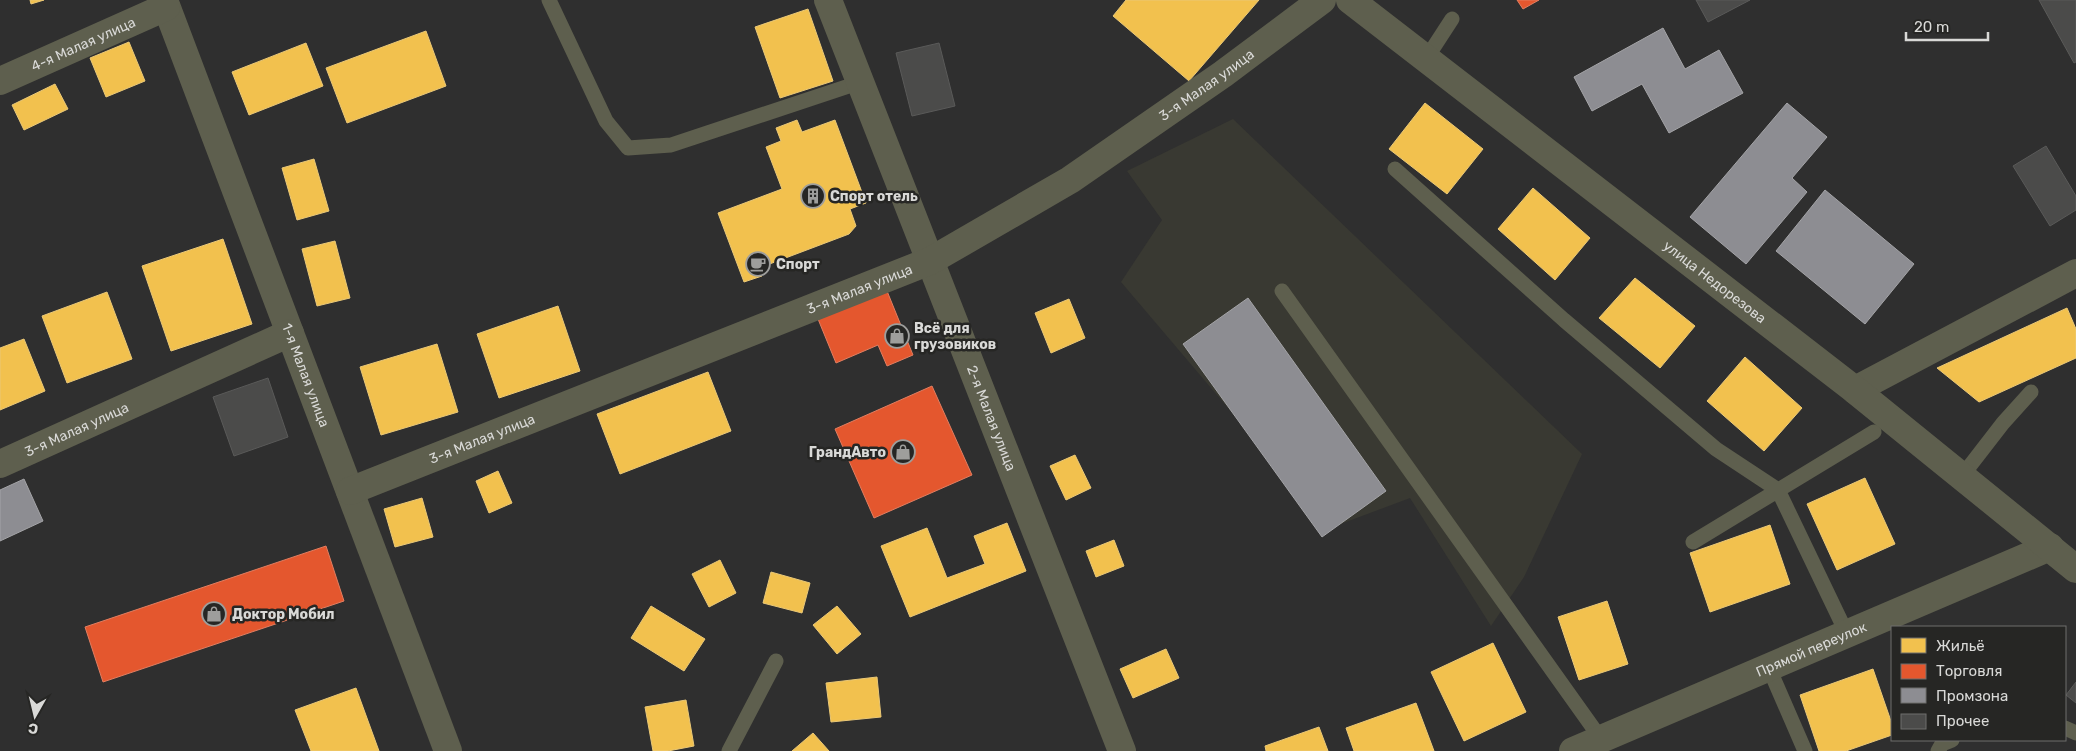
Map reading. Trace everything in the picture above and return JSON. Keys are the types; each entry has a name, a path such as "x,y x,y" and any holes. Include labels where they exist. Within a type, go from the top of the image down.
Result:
{"street":[{"name":"2-я Малая улица","path":"828,0 1122,751"},
{"name":"3-я Малая улица","path":"350,491 930,261 1070,180 1223,74 1322,0"},
{"name":"улица Недорезова","path":"1350,0 1855,390 2076,569"},
{"name":"4-я Малая улица","path":"0,81 165,3"},
{"name":"1-я Малая улица","path":"165,3 448,751"},
{"path":"1855,390 2076,273"},
{"name":"3-я Малая улица","path":"0,464 290,333"},
{"name":"Прямой переулок","path":"1573,751 2050,547"}],"lane":[{"path":"549,0 606,121 628,148 670,145 860,82"},
{"path":"1426,59 1452,19"},
{"path":"1395,169 1564,320 1716,449 1778,490 1847,634"},
{"path":"1282,291 1601,739"},
{"path":"1962,476 2003,423 2031,392"},
{"path":"1693,542 1874,432"},
{"path":"729,751 776,661"},
{"path":"1769,668 1806,751"},
{"path":"1938,751 1942,744 1950,741"}],"shaded area":[{"path":"1233,119 1582,454 1524,577 1491,626 1410,498 1330,528 1121,282 1162,220 1127,171"}],"building: Жильё":[{"path":"30,0 44,0 31,4"},
{"path":"1126,0 1259,0 1189,81 1113,16"},
{"path":"808,9 833,81 780,98 755,27"},
{"path":"426,31 446,86 347,123 326,68"},
{"path":"129,42 145,81 106,97 90,58"},
{"path":"306,43 323,86 249,115 232,72"},
{"path":"55,84 68,109 24,130 12,105"},
{"path":"1425,103 1483,149 1447,194 1389,149"},
{"name":"Спорт отель","path":"797,120 802,132 835,120 866,203 850,209 856,226 849,234 759,268 762,276 744,282 718,213 782,189 766,147 781,141 776,128"},
{"path":"314,159 329,211 297,220 282,168"},
{"path":"1533,188 1590,238 1555,280 1498,229"},
{"path":"223,239 252,324 171,351 142,266"},
{"path":"335,241 350,298 317,306 302,249"},
{"path":"1635,278 1695,326 1660,368 1599,318"},
{"path":"107,292 132,359 67,383 42,316"},
{"path":"1069,299 1085,338 1051,353 1035,313"},
{"path":"558,306 580,371 499,398 477,334"},
{"path":"2067,308 2076,329 2076,358 1979,402 1937,368"},
{"path":"24,339 45,391 0,410 0,348"},
{"path":"437,344 458,412 381,435 360,367"},
{"path":"1745,357 1802,408 1764,451 1707,401"},
{"path":"708,372 731,431 620,474 597,414"},
{"path":"1075,455 1091,488 1066,500 1050,466"},
{"path":"498,471 512,503 489,513 476,481"},
{"path":"1865,478 1895,544 1837,570 1807,504"},
{"path":"422,498 433,537 395,547 384,509"},
{"path":"1007,523 1026,571 910,617 881,546 927,528 947,578 985,564 974,536"},
{"path":"1770,525 1790,584 1710,612 1690,553"},
{"path":"1114,540 1124,566 1096,577 1086,551"},
{"path":"720,560 736,593 709,607 692,574"},
{"path":"771,572 810,583 802,613 763,603"},
{"path":"1607,601 1628,664 1579,680 1558,617"},
{"path":"651,606 705,639 684,671 631,638"},
{"path":"837,606 861,634 837,654 813,625"},
{"path":"1493,643 1526,712 1464,741 1431,672"},
{"path":"1166,649 1179,678 1133,698 1120,669"},
{"path":"1873,669 1891,721 1891,735 1846,751 1819,751 1800,695"},
{"path":"877,677 881,717 831,722 826,683"},
{"path":"356,688 379,751 311,751 295,710"},
{"path":"686,700 694,746 668,751 653,751 645,707"},
{"path":"1416,703 1434,751 1354,751 1346,728"},
{"path":"1319,727 1328,751 1266,751 1265,746"},
{"path":"813,733 829,751 792,751"}],"building: Торговля":[{"path":"1517,0 1539,0 1523,9"},
{"path":"887,291 913,355 887,366 878,345 836,363 818,319"},
{"path":"932,386 972,475 874,518 835,429"},
{"path":"326,546 344,601 103,682 85,627"}],"building: Промзона":[{"path":"1663,28 1685,69 1719,50 1743,93 1669,133 1642,84 1592,111 1574,77"},
{"path":"1787,103 1827,137 1792,178 1807,192 1746,264 1690,217"},
{"path":"1825,190 1914,264 1865,324 1776,251"},
{"path":"1248,298 1386,491 1322,537 1183,344"},
{"path":"24,479 43,521 0,541 0,490"}],"building: Прочее":[{"path":"1696,0 1750,0 1708,22"},
{"path":"2039,0 2076,0 2076,62 2074,63"},
{"path":"939,43 955,106 912,116 896,53"},
{"path":"2046,146 2076,196 2076,210 2050,226 2013,166"},
{"path":"268,378 288,437 234,456 213,397"},
{"path":"2076,682 2076,703 2066,695"}],"place":[{"name":"Спорт отель","path":"813,196"},
{"name":"Спорт","path":"758,264"},
{"name":"Всё для грузовиков","path":"897,336"},
{"name":"ГрандАвто","path":"903,452"},
{"name":"Доктор Мобил","path":"214,614"}]}
